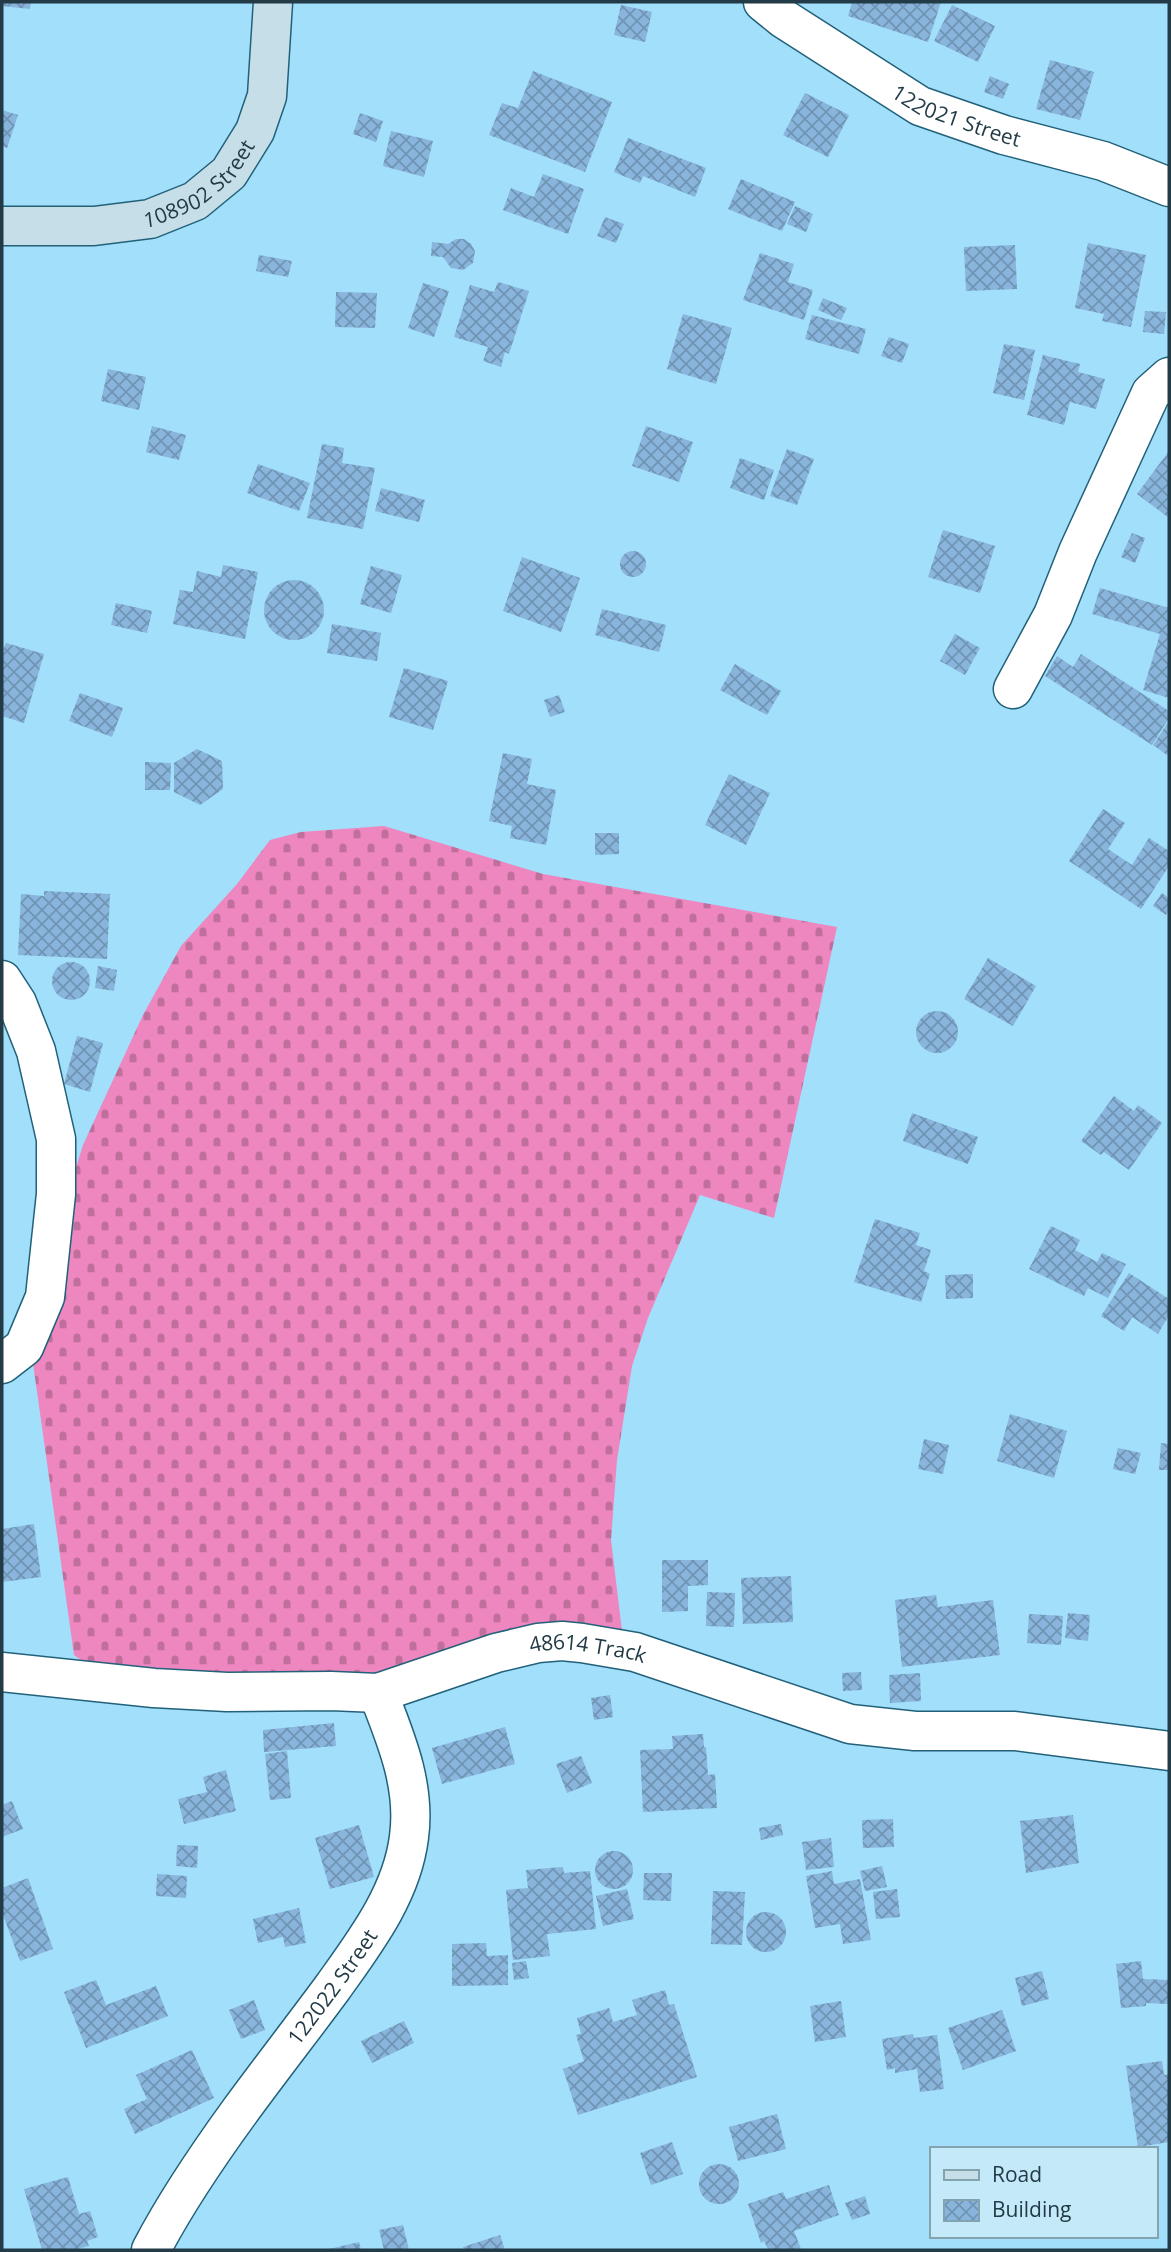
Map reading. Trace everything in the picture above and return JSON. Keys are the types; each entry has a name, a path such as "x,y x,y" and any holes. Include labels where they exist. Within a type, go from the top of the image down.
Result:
{"street":[{"name":"108902 Street","path":"2,226 94,226 150,219 195,201 229,173 255,131 267,96 273,2"},
{"name":"122021 Street","path":"763,2 920,106 1004,135 1103,160 1169,187"},
{"path":"1013,689 1053,615 1078,552 1152,393 1169,377"},
{"path":"2,980 17,1003 36,1051 56,1139 56,1194 45,1297 24,1347 2,1364"},
{"name":"48614 Track","path":"2,1672 154,1688 227,1692 378,1693 496,1653 538,1643 562,1641 635,1653 850,1724 915,1731 1014,1731 1169,1751"},
{"name":"122022 Street","path":"151,2250 239,2112 368,1938 396,1887 409,1837 409,1787 398,1744 378,1693"}],"green space":[{"path":"384,826 543,874 837,927 774,1218 700,1195 648,1318 632,1366 617,1460 611,1540 622,1631 436,1656 374,1673 143,1675 92,1668 74,1655 32,1356 70,1187 83,1145 143,1015 181,946 237,884 270,840 301,832"}],"building":[{"path":"2,2 31,2 30,9 2,6"},
{"path":"852,2 941,2 928,42 848,16"},
{"path":"621,5 652,12 645,42 614,35"},
{"path":"952,5 995,26 978,62 934,41"},
{"path":"1050,60 1094,72 1080,120 1036,109"},
{"path":"533,71 612,102 585,172 489,135 502,103 518,108"},
{"path":"990,76 1009,84 1003,99 984,92"},
{"path":"805,93 849,115 828,157 783,135"},
{"path":"2,110 18,115 7,148 2,146"},
{"path":"360,113 383,121 376,142 353,134"},
{"path":"391,131 433,141 424,177 383,166"},
{"path":"628,138 706,168 695,197 643,176 640,183 614,172"},
{"path":"543,174 584,189 568,234 503,210 511,188 534,197"},
{"path":"741,179 795,202 782,231 728,209"},
{"path":"795,206 813,214 806,232 787,224"},
{"path":"605,217 624,224 616,243 597,236"},
{"path":"456,239 464,239 475,251 473,263 463,270 451,268 443,257 431,256 432,242 448,244"},
{"path":"1088,243 1146,255 1131,327 1102,321 1104,314 1075,308"},
{"path":"1015,245 1017,289 966,291 964,247"},
{"path":"760,253 794,264 788,282 813,290 804,320 743,300"},
{"path":"259,255 292,261 288,277 256,271"},
{"path":"498,282 529,291 509,354 505,352 501,367 483,361 488,347 454,337 470,285 494,292"},
{"path":"423,283 449,291 434,337 408,328"},
{"path":"336,292 377,293 375,328 335,327"},
{"path":"823,298 847,308 841,320 818,310"},
{"path":"1145,311 1166,312 1164,334 1143,332"},
{"path":"683,314 732,328 716,384 667,369"},
{"path":"812,315 866,329 859,354 805,339"},
{"path":"889,337 909,344 902,363 881,356"},
{"path":"1004,344 1035,350 1024,400 993,393"},
{"path":"1043,355 1080,364 1078,372 1105,379 1096,409 1070,402 1064,425 1027,415"},
{"path":"108,369 146,377 139,410 101,401"},
{"path":"152,426 186,435 179,460 146,452"},
{"path":"646,426 693,442 679,482 632,466"},
{"path":"322,444 344,448 342,463 375,468 363,529 307,518"},
{"path":"787,449 814,459 797,505 770,496"},
{"path":"1169,451 1169,518 1137,494"},
{"path":"740,458 774,470 764,500 730,488"},
{"path":"258,464 310,483 299,511 247,493"},
{"path":"381,488 425,500 419,522 375,511"},
{"path":"943,530 995,546 980,593 928,577"},
{"path":"1132,533 1145,538 1135,563 1121,557"},
{"path":"633,551 642,555 646,564 642,573 633,577 624,573 620,564 624,555"},
{"path":"522,557 580,578 561,632 503,611"},
{"path":"223,565 258,572 245,639 173,624 180,590 193,592 197,571 221,577"},
{"path":"371,566 402,575 391,613 360,604"},
{"path":"288,580 300,580 319,593 324,610 322,622 311,635 300,640 288,640 269,627 264,616 264,604 277,585"},
{"path":"1100,588 1169,608 1169,698 1143,690 1160,634 1092,614"},
{"path":"116,603 152,611 147,633 111,625"},
{"path":"602,609 666,625 659,652 595,635"},
{"path":"332,624 381,633 377,661 327,653"},
{"path":"955,634 980,648 965,675 940,661"},
{"path":"6,643 44,654 24,723 2,716 2,652"},
{"path":"1081,654 1169,711 1169,718 1152,745 1045,676 1057,656 1073,667"},
{"path":"735,664 781,691 767,715 720,690"},
{"path":"404,668 448,681 433,730 389,717"},
{"path":"80,693 123,708 112,737 69,721"},
{"path":"559,695 565,712 550,717 544,700"},
{"path":"1167,724 1169,752 1167,755 1153,745"},
{"path":"197,749 222,761 223,789 200,805 174,792 174,763"},
{"path":"503,753 532,759 527,784 556,790 546,845 510,838 512,826 489,821"},
{"path":"145,762 171,763 170,790 145,790"},
{"path":"729,774 770,793 746,845 705,825"},
{"path":"1103,809 1125,823 1108,849 1132,865 1149,838 1169,851 1169,866 1141,909 1069,861"},
{"path":"595,833 619,833 619,854 595,855"},
{"path":"44,891 110,894 107,959 18,955 21,894 44,896"},
{"path":"1162,893 1169,898 1166,915 1153,906"},
{"path":"988,958 1036,986 1013,1026 964,999"},
{"path":"71,962 85,967 90,981 85,995 71,1000 57,995 52,981 57,967"},
{"path":"98,966 117,970 114,991 95,988"},
{"path":"937,1011 952,1017 958,1032 952,1047 937,1053 922,1047 916,1032 922,1017"},
{"path":"77,1036 103,1043 90,1092 64,1084"},
{"path":"1114,1096 1134,1111 1138,1105 1162,1123 1129,1170 1104,1152 1101,1155 1081,1141"},
{"path":"912,1113 978,1137 968,1164 903,1141"},
{"path":"875,1219 920,1233 916,1245 931,1250 924,1271 930,1274 921,1302 854,1282"},
{"path":"1051,1226 1080,1240 1075,1250 1097,1262 1102,1253 1126,1264 1108,1298 1088,1288 1084,1296 1029,1269"},
{"path":"1129,1273 1169,1299 1169,1315 1158,1334 1132,1317 1124,1331 1101,1316"},
{"path":"973,1274 973,1298 946,1299 945,1275"},
{"path":"1010,1414 1067,1431 1054,1478 997,1461"},
{"path":"924,1439 949,1445 943,1474 918,1469"},
{"path":"1161,1443 1169,1444 1169,1470 1159,1470"},
{"path":"1118,1448 1141,1453 1135,1474 1113,1469"},
{"path":"34,1524 41,1577 2,1582 2,1529"},
{"path":"662,1560 708,1560 708,1585 688,1586 688,1611 662,1612"},
{"path":"791,1576 793,1622 743,1624 741,1578"},
{"path":"707,1592 735,1593 734,1627 706,1626"},
{"path":"936,1595 938,1607 993,1600 1000,1655 902,1667 895,1600"},
{"path":"1068,1613 1090,1615 1088,1641 1065,1638"},
{"path":"1029,1614 1063,1616 1061,1645 1027,1643"},
{"path":"861,1672 862,1690 843,1691 842,1673"},
{"path":"920,1673 921,1701 890,1703 889,1675"},
{"path":"610,1695 613,1717 594,1720 591,1698"},
{"path":"334,1723 336,1746 264,1752 263,1730"},
{"path":"505,1727 515,1764 442,1784 432,1748"},
{"path":"703,1734 708,1775 715,1774 717,1808 643,1812 640,1750 673,1749 672,1736"},
{"path":"287,1751 291,1798 270,1800 265,1754"},
{"path":"581,1756 592,1783 567,1793 556,1764"},
{"path":"226,1770 236,1811 184,1824 178,1799 207,1792 203,1777"},
{"path":"12,1801 23,1829 2,1837 2,1805"},
{"path":"1073,1815 1079,1863 1026,1873 1020,1821"},
{"path":"893,1819 894,1847 863,1848 862,1820"},
{"path":"781,1824 783,1835 761,1840 759,1828"},
{"path":"359,1825 374,1877 330,1889 315,1838"},
{"path":"831,1838 834,1867 806,1870 802,1842"},
{"path":"177,1845 198,1846 197,1868 176,1866"},
{"path":"614,1851 627,1857 633,1870 627,1883 614,1889 601,1883 595,1870 601,1857"},
{"path":"882,1866 887,1887 865,1891 860,1871"},
{"path":"563,1867 564,1873 590,1871 596,1929 547,1934 550,1956 513,1960 506,1890 528,1888 526,1870"},
{"path":"832,1871 834,1884 860,1879 871,1940 843,1944 840,1924 815,1928 806,1876"},
{"path":"644,1873 672,1873 671,1901 643,1900"},
{"path":"157,1874 187,1876 186,1898 156,1896"},
{"path":"28,1878 53,1949 20,1961 2,1912 2,1888"},
{"path":"627,1889 634,1919 603,1926 596,1896"},
{"path":"897,1889 900,1917 876,1919 873,1892"},
{"path":"713,1891 745,1892 742,1945 711,1944"},
{"path":"299,1908 306,1943 285,1947 283,1937 258,1943 253,1919"},
{"path":"766,1912 780,1918 786,1932 780,1946 766,1952 752,1946 746,1932 752,1918"},
{"path":"486,1943 487,1956 508,1955 508,1985 452,1986 452,1944"},
{"path":"526,1961 529,1978 514,1980 512,1963"},
{"path":"1141,1961 1143,1979 1169,1980 1169,2004 1146,2003 1146,2006 1121,2008 1116,1964"},
{"path":"1042,1971 1049,1999 1022,2006 1015,1978"},
{"path":"96,1980 106,2005 156,1986 168,2016 86,2048 64,1992"},
{"path":"665,1990 669,2005 674,2004 697,2077 578,2115 563,2069 584,2061 576,2035 581,2034 577,2018 609,2008 613,2022 637,2015 632,2000"},
{"path":"254,2000 265,2030 241,2039 229,2010"},
{"path":"841,2001 846,2037 815,2042 810,2006"},
{"path":"1002,2010 1016,2051 963,2070 948,2028"},
{"path":"404,2021 414,2043 372,2063 361,2041"},
{"path":"913,2034 914,2038 937,2035 944,2089 920,2092 917,2069 895,2073 895,2068 887,2070 882,2039"},
{"path":"192,2050 214,2098 135,2134 124,2109 147,2099 136,2075"},
{"path":"1162,2061 1164,2075 1169,2074 1169,2142 1138,2147 1126,2066"},
{"path":"777,2114 786,2149 738,2161 729,2127"},
{"path":"672,2142 683,2174 651,2185 640,2153"},
{"path":"719,2164 733,2170 739,2184 733,2198 719,2204 705,2198 699,2184 705,2170"},
{"path":"68,2177 79,2214 90,2211 98,2237 87,2241 89,2246 73,2250 42,2250 24,2189"},
{"path":"829,2185 839,2215 794,2231 801,2249 768,2250 764,2241 761,2243 748,2204 783,2192 786,2199"},
{"path":"865,2196 870,2214 852,2220 845,2203"},
{"path":"403,2225 409,2250 384,2250 379,2230"},
{"path":"500,2235 505,2250 464,2250 463,2247"},
{"path":"359,2242 361,2250 329,2250 329,2249"}]}
